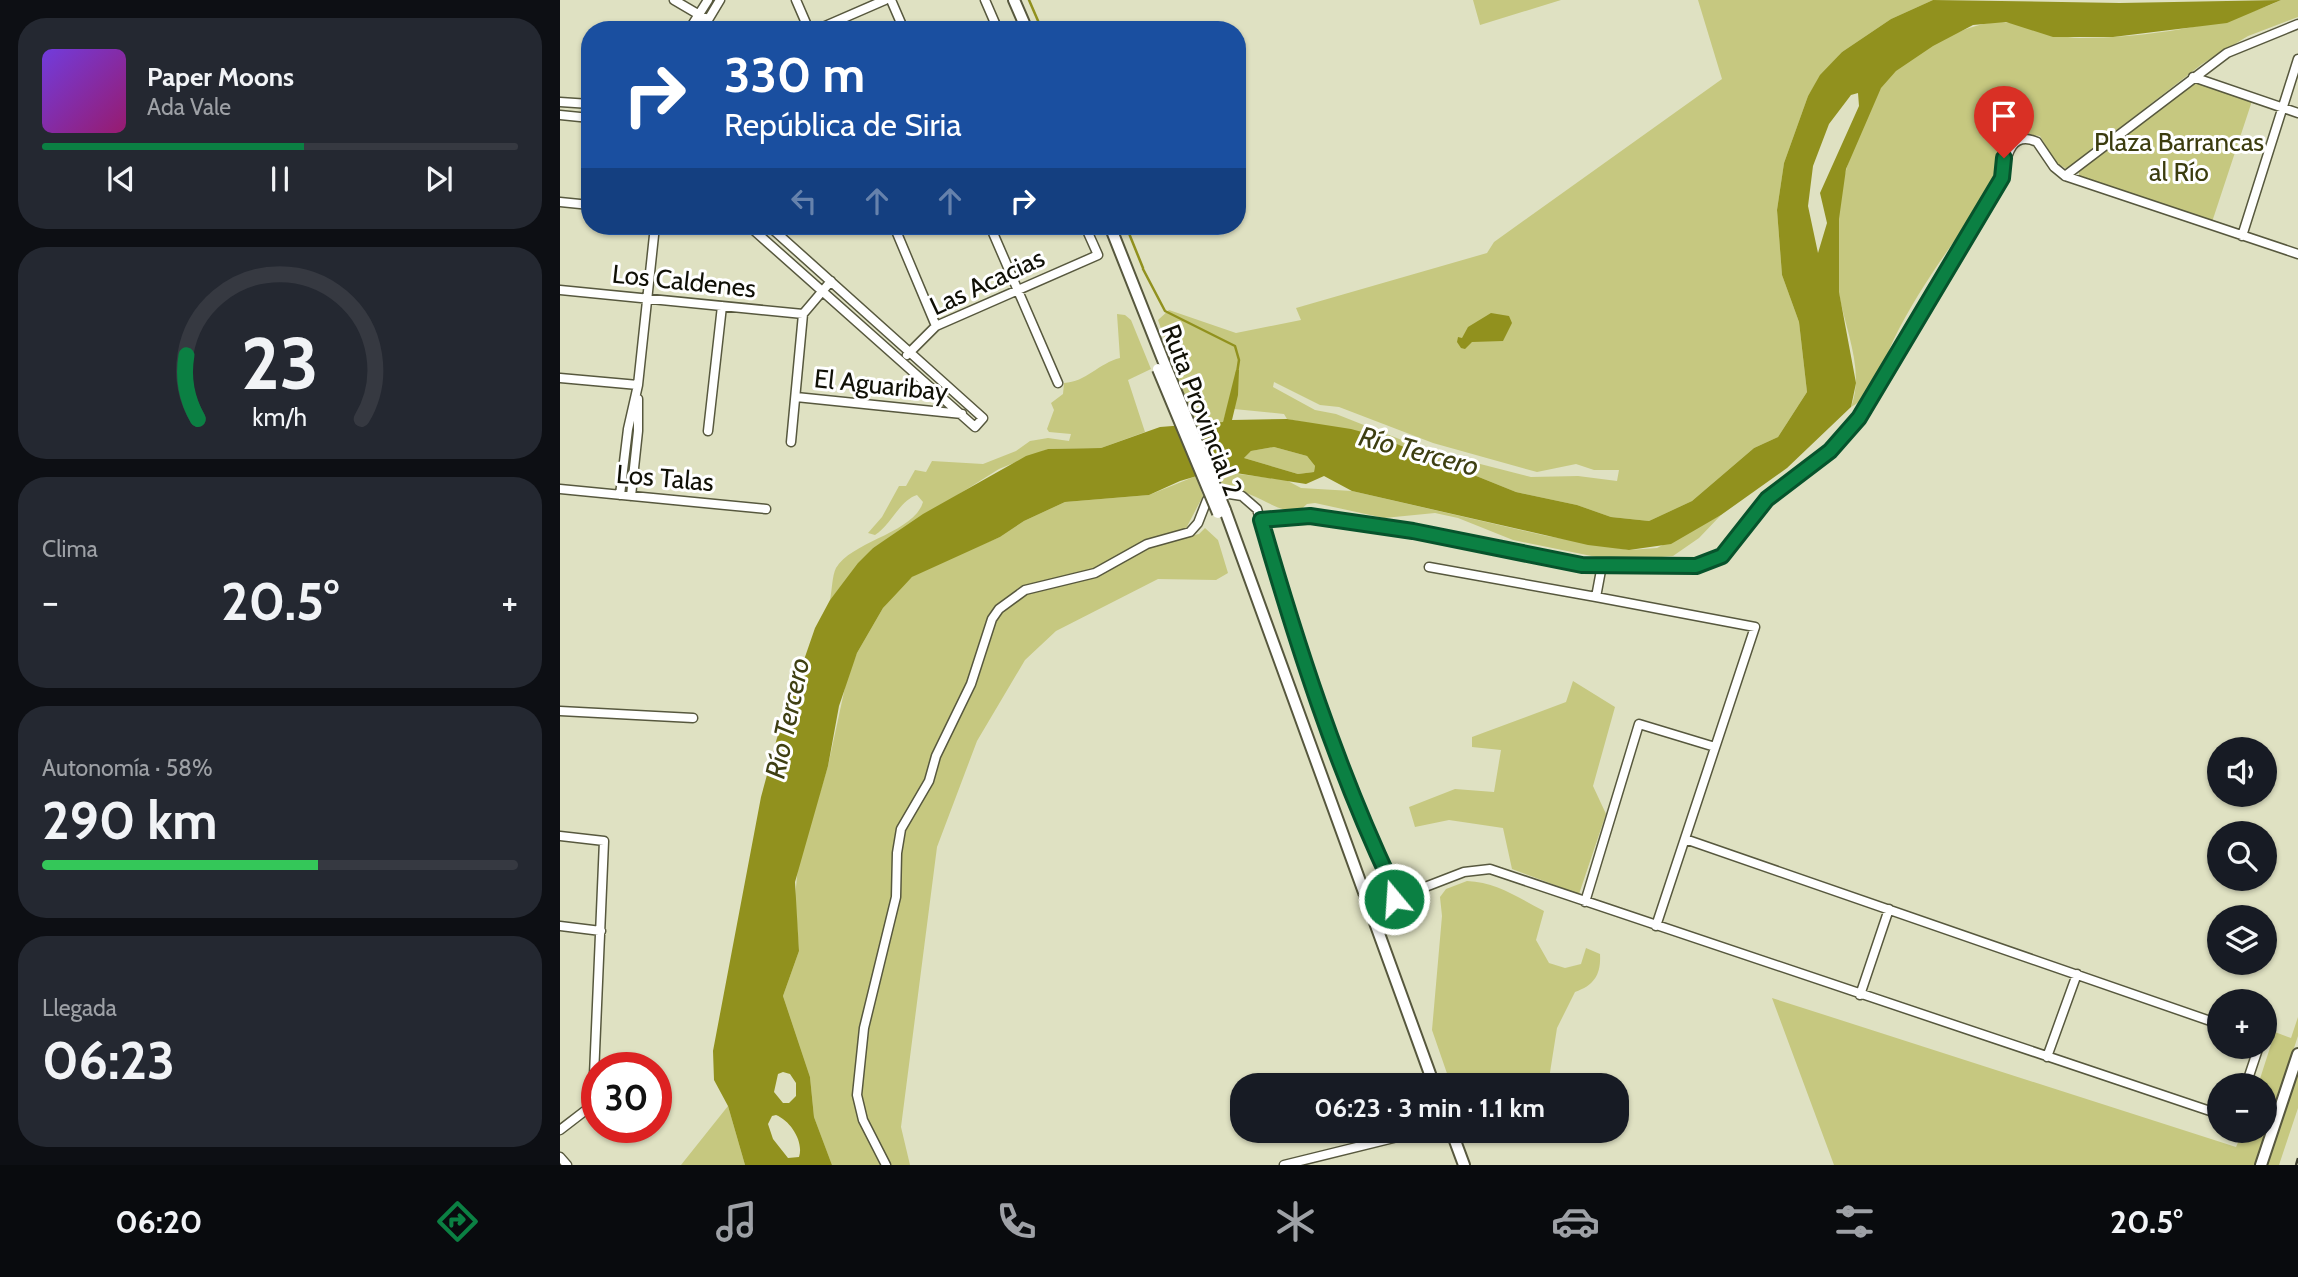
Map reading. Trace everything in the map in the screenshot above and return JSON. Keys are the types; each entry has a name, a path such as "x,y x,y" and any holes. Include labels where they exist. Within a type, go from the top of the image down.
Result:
{"main road":[{"path":"1014,0 1023,21"},
{"name":"Ruta Provincial 2","path":"1114,235 1162,367 1248,572 1430,1073"},
{"path":"2261,1165 2298,1054"},
{"path":"1456,1143 1464,1165"}],"street":[{"path":"674,0 708,20 720,0"},
{"path":"695,21 708,0"},
{"path":"796,0 805,21"},
{"path":"837,21 885,0"},
{"path":"891,0 900,21"},
{"path":"985,0 994,21"},
{"path":"2065,176 2227,53 2298,24"},
{"path":"2242,236 2298,59"},
{"path":"2193,77 2298,113"},
{"path":"560,102 581,103"},
{"path":"560,115 581,117"},
{"path":"1261,520 1310,516 1413,531 1582,565 1675,568 1696,566 1722,556 1767,499 1830,451 1859,418 2002,178 2004,158 2013,145 2031,139 2037,142 2054,167 2065,176 2298,254"},
{"path":"560,202 581,204"},
{"path":"621,495 628,429 638,385 654,235"},
{"path":"759,235 904,361 975,427 983,418 782,235"},
{"path":"765,241 769,235"},
{"path":"898,235 936,326"},
{"path":"994,235 1058,383"},
{"name":"Las Acacias","path":"904,361 910,351 936,326 1098,255 1089,235"},
{"path":"791,442 803,314 831,281"},
{"name":"Los Caldenes","path":"560,290 803,314"},
{"path":"708,431 722,306"},
{"path":"560,378 638,385"},
{"path":"631,496 638,431 638,385"},
{"name":"El Aguaribay","path":"796,397 962,414"},
{"name":"Los Talas","path":"560,489 766,509"},
{"path":"1223,493 1235,493 1249,500 1261,520 1301,657 1340,770 1391,883 1394,899 1391,907 1372,915"},
{"path":"886,1165 863,1120 857,1095 864,1028 896,897 897,853 901,829 929,780 936,756 971,684 992,619 999,609 1025,590 1095,573 1147,544 1190,531 1198,523 1207,500"},
{"path":"1596,597 1602,565"},
{"path":"1429,567 1755,627 1656,926"},
{"path":"560,711 693,718"},
{"path":"1585,902 1639,724 1715,747"},
{"path":"560,836 604,841 593,1099 586,1110 560,1130"},
{"path":"1685,839 2207,1020"},
{"path":"1394,899 1478,869 1490,870 2207,1110"},
{"path":"1860,995 1889,909"},
{"path":"560,926 601,931"},
{"path":"2047,1058 2077,974"},
{"path":"1284,1165 1373,1143"},
{"path":"560,1157 567,1165"}],"green space":[{"path":"1473,0 1561,0 1480,25"},
{"path":"1698,0 1933,0 1891,19 1842,52 1821,75 1808,96 1784,163 1777,210 1782,275 1799,322 1807,392 1778,437 1754,448 1692,501 1649,521 1611,517 1577,505 1516,492 1377,436 1287,419 1284,414 1234,409 1229,402 1223,422 1195,422 1171,364 1173,363 1158,320 1169,310 1236,333 1301,320 1296,308 1487,253 1494,242 1722,79","holes":["1274,382 1320,405 1339,407 1433,443 1537,472 1576,464 1594,470 1619,470 1617,481 1578,476 1531,477 1453,457 1422,448 1336,414 1315,410 1273,387"]},
{"path":"2281,0 2298,0 2298,17 2248,36 2202,64 2067,169 2056,163 2040,136 2031,135 2016,140 2006,151 2000,175 1917,296 1872,387 1851,407 1855,393 1855,364 1837,278 1838,213 1847,167 1866,116 1880,89 1890,77 1918,53 1935,43 1987,23 2012,23 2060,36 2080,38 2130,36 2210,23"},
{"name":"Plaza Barrancas al Río","path":"2200,83 2252,101 2212,222 2079,177 2079,169 2191,85"},
{"path":"1117,314 1125,315 1131,320 1151,369 1128,380 1145,432 1101,448 1048,449 999,469 873,548 830,600 836,568 844,559 908,522 917,513 923,502 917,495 906,502 881,531 875,535 868,533 882,517 899,486 906,486 915,470 926,472 932,461 983,464 1016,451 1030,441 1048,438 1069,441 1071,434 1049,432 1047,429 1054,410 1051,403 1063,394 1064,383 1079,379 1120,358"},
{"path":"1274,447 1307,456 1315,466 1314,472 1298,474 1244,458 1251,451"},
{"path":"1215,471 1286,480 1301,488 1352,491 1547,536 1629,550 1657,548 1721,515 1699,538 1673,556 1616,561 1513,540 1458,518 1435,513 1384,518 1315,503 1307,504 1298,512 1288,511 1242,492 1223,490"},
{"path":"1196,476 1203,496 1181,538 1199,534 1205,528 1218,540 1228,573 1216,580 1158,579 1056,631 1025,660 977,741 937,847 901,1127 910,1165 832,1165 814,1117 810,1077 783,996 799,951 795,898 798,865 828,766 847,678 857,653 883,608 898,590 912,577 935,564 1000,537 1024,521 1065,502 1149,495"},
{"path":"1573,681 1615,707 1593,786 1606,814 1579,894 1512,869 1503,828 1449,820 1415,827 1409,807 1455,789 1494,792 1501,750 1472,747 1472,737 1566,702"},
{"path":"1467,881 1478,882 1498,888 1544,911 1536,940 1549,963 1565,968 1581,964 1586,948 1600,954 1598,973 1592,982 1575,992 1557,1028 1550,1073 1447,1073 1432,1030 1442,916 1440,897 1446,889"},
{"path":"1772,998 2207,1138 2207,1143 2224,1143 2236,1147 2238,1143 2262,1143 2255,1165 1834,1165"},
{"path":"2298,1017 2298,1036 2277,1099 2277,1073 2262,1073 2266,1059 2277,1059 2277,1033 2291,1038"},
{"path":"2298,1072 2298,1108 2279,1165 2267,1165 2274,1143 2277,1143 2277,1135"},
{"path":"728,1106 745,1165 681,1165"}],"water":[{"name":"Río Tercero","path":"1933,0 2120,3 2281,0 2227,23 2113,37 2053,37 2006,22 1973,25 1933,46 1896,71 1881,88 1846,169 1839,219 1839,292 1856,383 1851,407 1787,468 1721,515 1671,544 1629,550 1588,545 1352,491 1324,476 1306,484 1217,470 1180,481 1149,495 1065,502 1024,521 1000,537 912,577 883,608 857,653 839,706 828,766 795,882 799,951 783,996 810,1077 814,1117 832,1165 745,1165 728,1106 714,1080 713,1051 761,797 777,738 815,628 830,600 873,548 923,514 1026,456 1048,449 1101,448 1160,427 1223,422 1236,370 1239,370 1238,395 1232,420 1287,419 1351,429 1377,436 1516,492 1577,505 1611,517 1649,521 1692,501 1754,448 1778,437 1807,392 1799,322 1782,275 1777,210 1784,163 1808,96 1820,75 1842,52 1891,19","holes":["1858,93 1859,106 1820,193 1827,223 1818,253 1808,206 1813,166 1829,124 1851,95","1274,447 1307,456 1315,466 1314,472 1298,474 1244,458 1251,451","778,1074 790,1074 796,1083 796,1096 789,1103 783,1103 774,1092","772,1116 782,1118 795,1133 800,1145 799,1157 788,1158 773,1139 768,1124"]},
{"path":"1491,313 1509,316 1512,323 1503,341 1472,342 1465,349 1461,348 1457,342 1458,337 1462,338 1468,327"}],"waterway":[{"path":"1029,0 1038,21"},
{"path":"1130,235 1143,268"},
{"path":"1143,269 1165,311 1235,346 1239,360 1237,373"}],"railway":[{"path":"2296,1165 2298,1158"}],"route":[{"path":"1394,899 1391,883 1340,770 1301,657 1261,520 1310,516 1413,531 1582,565 1675,568 1710,562 1722,556 1736,542 1767,499 1830,451 1859,418 2002,178 2004,158"}]}
